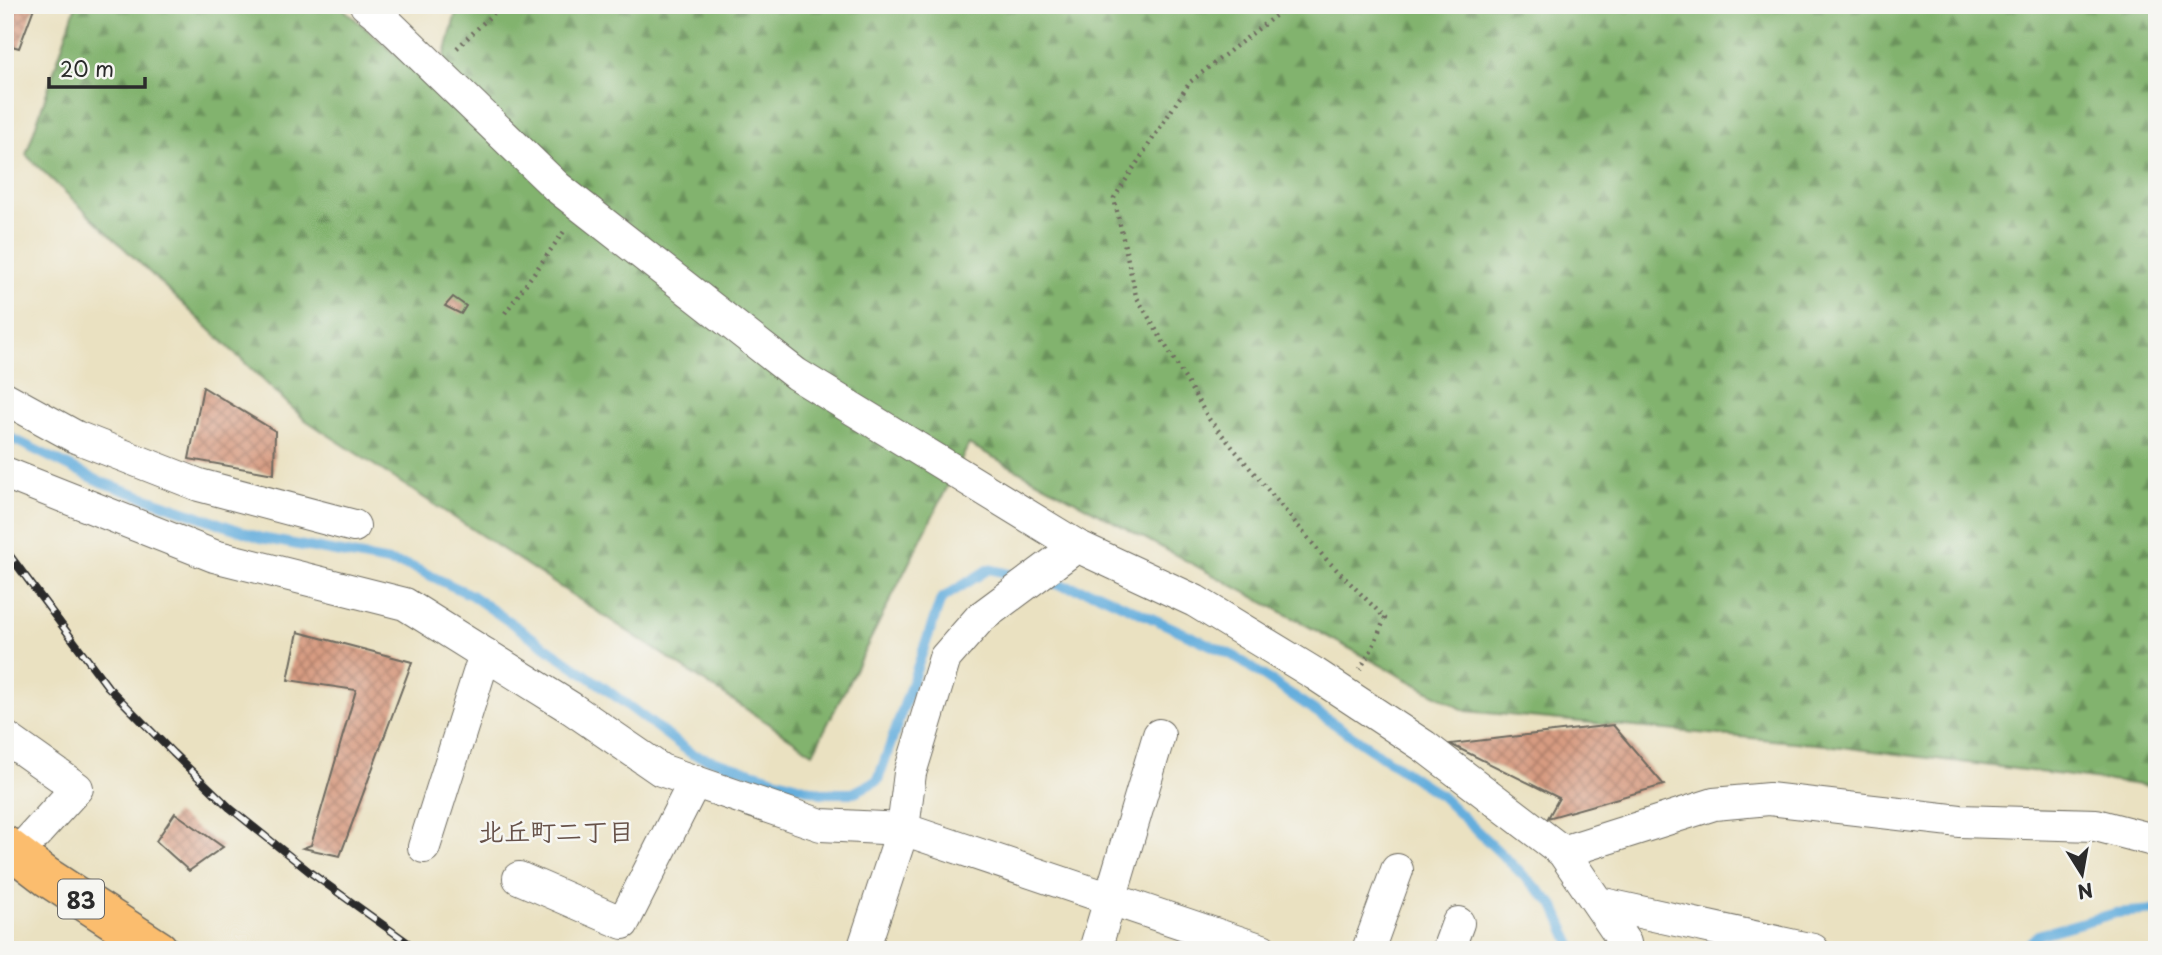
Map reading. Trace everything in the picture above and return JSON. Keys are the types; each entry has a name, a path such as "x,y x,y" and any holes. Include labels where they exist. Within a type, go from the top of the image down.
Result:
{"main road":[{"name":"83","path":"11,849 47,877 159,950"}],"street":[{"path":"366,5 557,187 796,374 1077,546 1195,601 1345,693 1424,746 1563,852 1625,943 1626,950"},
{"path":"5,398 76,437 199,485 354,526"},
{"path":"5,473 214,556 405,604 571,708 661,770 821,825 904,829 1262,950"},
{"path":"863,950 904,829 911,773 945,658 980,618 1077,546"},
{"path":"424,847 485,654"},
{"path":"1095,950 1159,735"},
{"path":"5,737 77,788 11,849"},
{"path":"519,878 622,923 695,782"},
{"path":"1563,852 1714,804 1769,799 1960,821 2096,825 2157,841"},
{"path":"1368,950 1397,870"},
{"path":"1599,903 1813,950"}],"path":[{"path":"434,68 502,5"},
{"path":"1293,5 1285,8 1190,82 1114,198 1136,296 1209,419 1323,556 1385,618 1372,649 1345,693"},
{"path":"505,313 582,206"}],"green space":[{"path":"76,5 339,5 436,90 458,5 2157,5 2157,787 1826,745 1466,711 969,444 813,753 304,419 26,155"}],"building":[{"path":"5,5 35,5 19,48 5,44"},
{"path":"453,297 466,306 461,314 445,306"},
{"path":"203,387 275,431 274,474 189,459"},
{"path":"298,632 412,662 340,856 303,848 311,845 356,690 288,680"},
{"path":"1613,725 1664,785 1548,818 1559,798 1450,744"},
{"path":"175,813 223,847 189,871 156,841"}],"waterway":[{"path":"5,435 101,482 261,538 410,566 471,595 602,686 692,754 821,793 853,793 878,780 941,599 989,569 1022,577"},
{"path":"1041,581 1097,593 1234,656 1441,796 1554,905 1574,950"},
{"path":"2022,950 2038,935 2116,913 2157,910"}],"railway":[{"path":"5,549 108,687 173,753 230,808 311,873 418,950"}],"district":[{"name":"北丘町二丁目","path":"556,830"}]}
